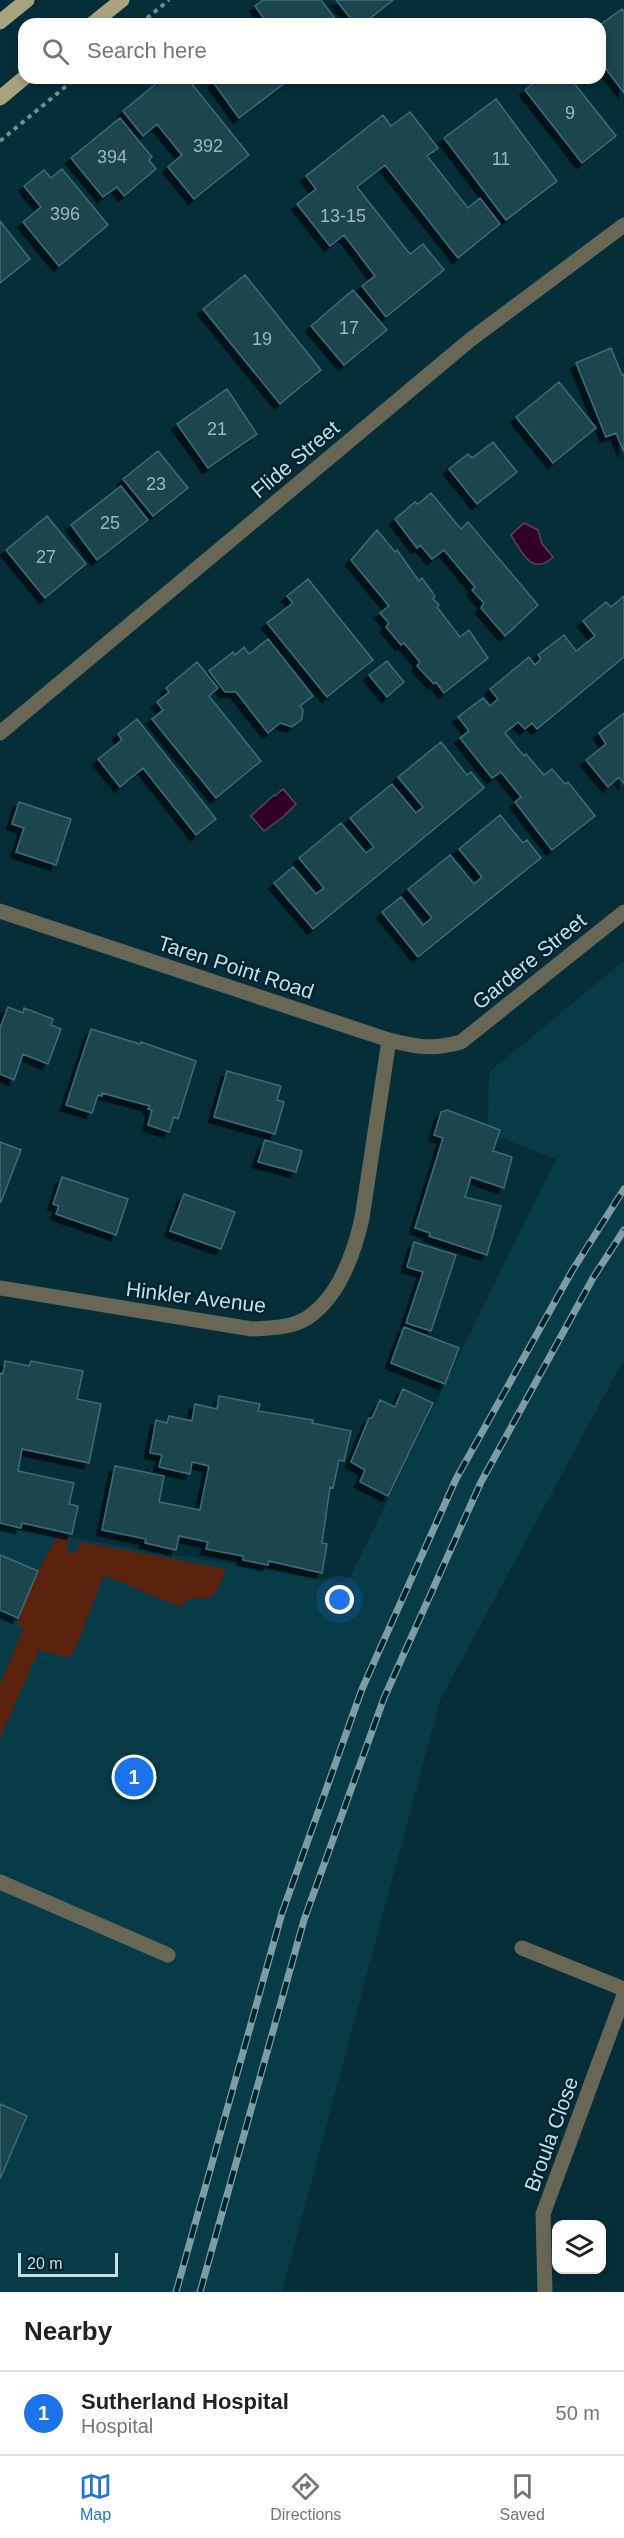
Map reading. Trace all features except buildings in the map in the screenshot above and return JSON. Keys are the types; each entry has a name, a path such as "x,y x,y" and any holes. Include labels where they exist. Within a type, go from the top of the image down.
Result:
{"main road":[{"path":"0,22 27,0"},
{"path":"100,18 122,0"},
{"path":"0,98 18,83"}],"street":[{"name":"Flide Street","path":"0,734 470,340 624,225"},
{"name":"Taren Point Road","path":"0,911 389,1040 419,1048 439,1048 461,1042"},
{"name":"Gardere Street","path":"461,1042 624,912"},
{"name":"Hinkler Avenue","path":"0,1288 252,1329 281,1327 306,1319 326,1299 342,1275 356,1247 389,1040"},
{"path":"0,1882 168,1955"},
{"path":"522,1948 624,1989"},
{"name":"Broula Close","path":"544,2292 543,2214 624,1995"}],"path":[{"path":"147,18 169,0"},
{"path":"0,141 69,84"}],"shaded area":[{"path":"524,523 538,530 542,544 553,557 546,562 539,564 528,560 511,535"},
{"path":"283,789 296,804 264,831 251,816"},
{"path":"624,961 624,1359 440,1700 282,2292 0,2292 0,1526 347,1583 556,1159 488,1133 489,1072"},
{"path":"57,1537 70,1539 65,1549 75,1554 81,1542 226,1569 213,1595 186,1600 182,1608 104,1575 71,1655 65,1657 39,1650 0,1738 0,1684 24,1628 17,1625 18,1618 38,1571"}],"railway":[{"path":"176,2292 282,1913 362,1689 456,1479 572,1271 624,1189"},
{"path":"200,2292 304,1920 384,1698 481,1482 593,1278 624,1230"}],"place":[{"name":"Sutherland Hospital","path":"134,1777"}]}
